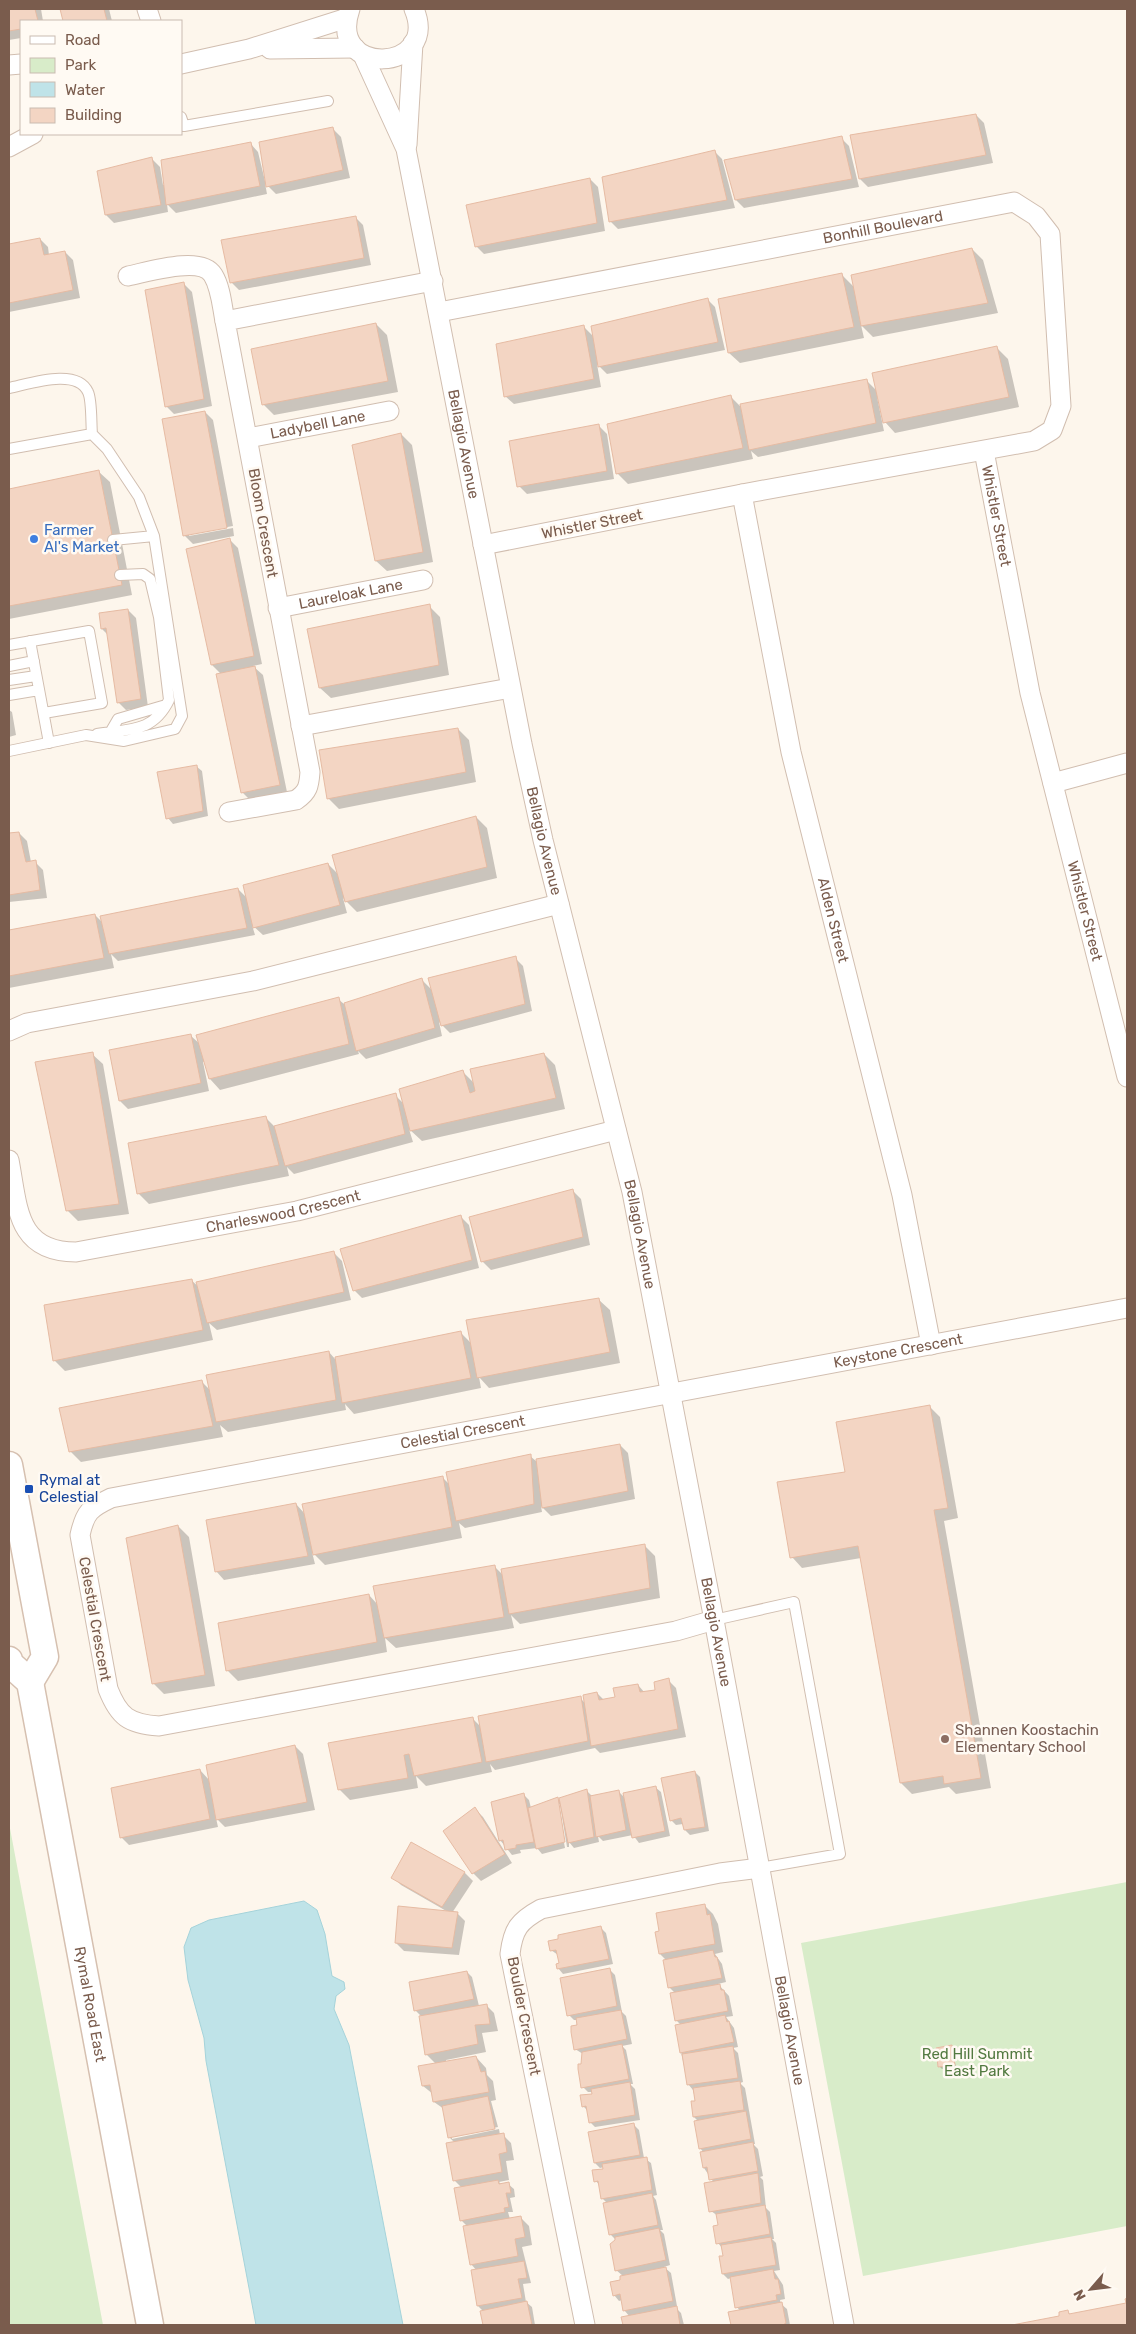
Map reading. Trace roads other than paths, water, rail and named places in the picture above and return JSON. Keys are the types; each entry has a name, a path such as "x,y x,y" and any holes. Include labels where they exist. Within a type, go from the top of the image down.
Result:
{"main road":[{"path":"9,1465 45,1657 30,1682 9,1663 9,1660"},
{"name":"Rymal Road East","path":"30,1682 150,2325"}],"street":[{"name":"Bellagio Avenue","path":"406,149 413,43 418,21 414,9"},
{"name":"Bellagio Avenue","path":"349,14 347,29 406,149 439,312 510,688 542,840 632,1192 714,1620 844,2325"},
{"path":"182,64 249,49 349,14"},
{"path":"249,49 359,52 385,60 396,58 406,52 413,43"},
{"path":"9,147 31,135"},
{"name":"Bonhill Boulevard","path":"439,312 1014,202 1036,216 1050,234 1061,406 1052,430 1034,441 984,451"},
{"name":"Bloom Crescent","path":"128,276 194,264 205,267 213,274 219,289 248,438 278,608 310,772 309,786 304,794 296,800 229,812"},
{"path":"225,321 433,281"},
{"name":"Ladybell Lane","path":"248,438 389,411"},
{"name":"Whistler Street","path":"483,545 742,494 984,451 1030,693 1122,1033 1127,1077"},
{"name":"Alden Street","path":"742,494 791,752 902,1195 931,1345"},
{"name":"Laureloak Lane","path":"278,608 423,580"},
{"path":"301,726 510,688"},
{"path":"1053,783 1127,763"},
{"path":"9,1031 27,1024 253,981 559,904"},
{"name":"Charleswood Crescent","path":"9,1160 20,1219 27,1233 42,1247 58,1252 76,1252 297,1211 616,1130"},
{"name":"Keystone Crescent","path":"670,1392 1127,1308"},
{"name":"Celestial Crescent","path":"670,1392 111,1498 94,1506 84,1518 80,1535 108,1689 114,1704 123,1716 140,1725 159,1726 676,1631 714,1620"},
{"name":"Boulder Crescent","path":"585,2325 510,1954 512,1934 526,1917 540,1909 720,1873 760,1868"}],"lane":[{"path":"182,120 184,126 328,101"},
{"path":"9,388 62,378 77,380 88,392 92,434 107,449 138,498 154,536 182,716 176,729 124,741 86,735"},
{"path":"9,449 92,434"},
{"path":"113,540 154,536"},
{"path":"9,751 86,735 138,728 152,723 166,706 169,700 159,617 150,579 143,574 120,575"},
{"path":"9,645 89,630 102,703 44,713"},
{"path":"30,641 49,743"},
{"path":"9,666 34,661"},
{"path":"9,680 36,676"},
{"path":"9,695 40,690"},
{"path":"714,1620 794,1602 840,1854 760,1868"}],"water":[{"path":"304,1901 317,1910 325,1934 332,1976 344,1982 345,1989 336,1996 334,2009 349,2045 403,2325 256,2325 206,2061 204,2038 188,1980 184,1947 191,1928 209,1920"}],"place":[{"name":"Farmer Al's Market","path":"34,539"},
{"name":"Rymal at Celestial","path":"29,1489"},
{"name":"Shannen Koostachin Elementary School","path":"945,1739"}],"park label":[{"name":"Red Hill Summit East Park","path":"977,2062"}]}
